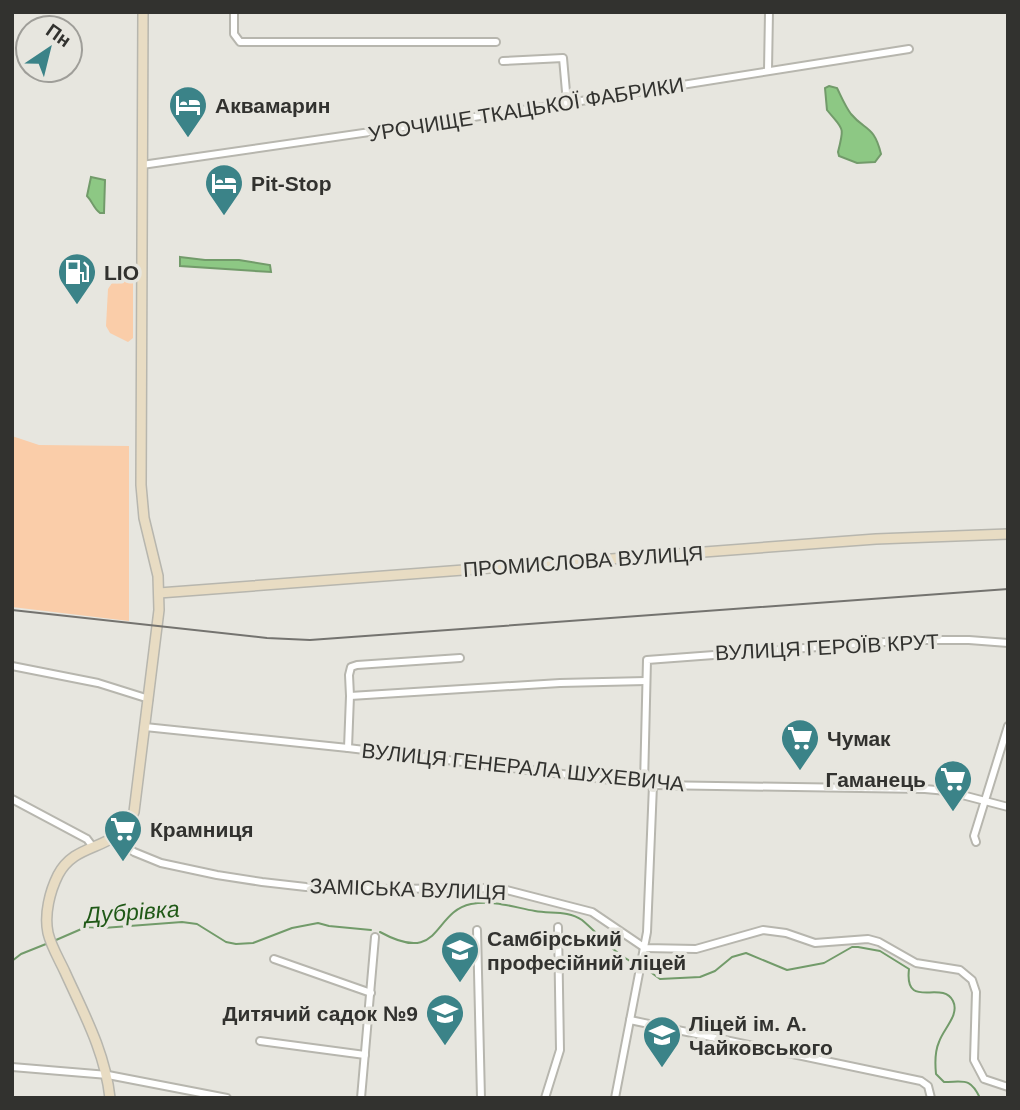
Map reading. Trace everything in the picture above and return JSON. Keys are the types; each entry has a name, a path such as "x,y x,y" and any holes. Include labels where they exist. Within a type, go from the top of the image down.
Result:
{"main road":[{"path":"110,1098 108,1075 101,1051 53,946 47,925 50,897 62,868 78,854 114,838 126,827 134,812 159,610 158,576 144,518 141,485 143,12"},
{"name":"ПРОМИСЛОВА ВУЛИЦЯ","path":"159,593 876,539 1008,534"}],"street":[{"path":"234,12 234,34 240,42 496,42"},
{"path":"768,70 769,12"},
{"name":"УРОЧИЩЕ ТКАЦЬКОЇ ФАБРИКИ","path":"142,165 566,103 909,49"},
{"path":"503,61 563,58 566,103"},
{"name":"ВУЛИЦЯ ГЕРОЇВ КРУТ","path":"646,681 647,660 912,640 1008,643"},
{"path":"348,748 349,675 354,666 460,658"},
{"path":"12,666 98,683 149,699"},
{"path":"350,696 560,683 646,681 644,784"},
{"path":"976,842 974,836 1008,726"},
{"name":"ВУЛИЦЯ ГЕНЕРАЛА ШУХЕВИЧА","path":"145,727 348,748 653,785 925,789 1008,807"},
{"path":"615,1098 645,948 653,785"},
{"path":"12,799 87,839 93,847"},
{"name":"ЗАМІСЬКА ВУЛИЦЯ","path":"114,838 134,852 161,863 217,876 262,882 377,889 499,888 592,912 645,948"},
{"path":"545,1098 559,1050 558,927"},
{"path":"477,930 481,1098"},
{"path":"645,948 696,949 754,932 775,930 815,943 868,939 916,963 960,970 972,980 976,992 974,1060 978,1070 990,1083 1008,1087"},
{"path":"361,1098 375,937"},
{"path":"274,959 371,993"},
{"path":"630,1020 921,1081 928,1086 931,1098"},
{"path":"260,1041 365,1055"},
{"path":"12,1067 108,1075 227,1098"}],"shaded area":[{"path":"825,88 837,88 851,114 875,138 881,154 875,162 857,163 839,156 842,132 827,110"},
{"path":"91,177 105,180 104,213 98,211 87,196"},
{"path":"180,257 239,260 270,265 271,272 180,266"},
{"path":"128,276 133,280 133,338 128,342 110,333 106,326 108,289 114,280"},
{"path":"12,436 39,445 129,446 129,621 12,607"}],"waterway":[{"name":"Дубрівка","path":"380,932 400,941 415,943 434,934 458,909 471,904 496,903 577,917 614,950 636,964"},
{"name":"Дубрівка","path":"56,940 86,927 182,922 197,924 226,942 236,944 253,943 292,928 318,923 371,930"},
{"name":"Дубрівка","path":"12,961 21,954 46,944"},
{"name":"Дубрівка","path":"645,968 660,979 700,977 715,971 732,957 746,953 787,970 824,963 852,947 880,951 909,969 912,989 948,995 953,1001 953,1017 937,1049 936,1074 944,1082 966,1082 980,1098"}],"railway":[{"path":"12,610 267,638 310,640 1008,589"}],"place":[{"name":"Аквамарин","path":"188,139"},
{"name":"Pit-Stop","path":"224,217"},
{"name":"LIO","path":"77,306"},
{"name":"Чумак","path":"800,772"},
{"name":"Гаманець","path":"953,813"},
{"name":"Крамниця","path":"123,863"},
{"name":"Самбірський професійний ліцей","path":"460,984"},
{"name":"Дитячий садок №9","path":"445,1047"},
{"name":"Ліцей ім. А. Чайковського","path":"662,1069"}]}
